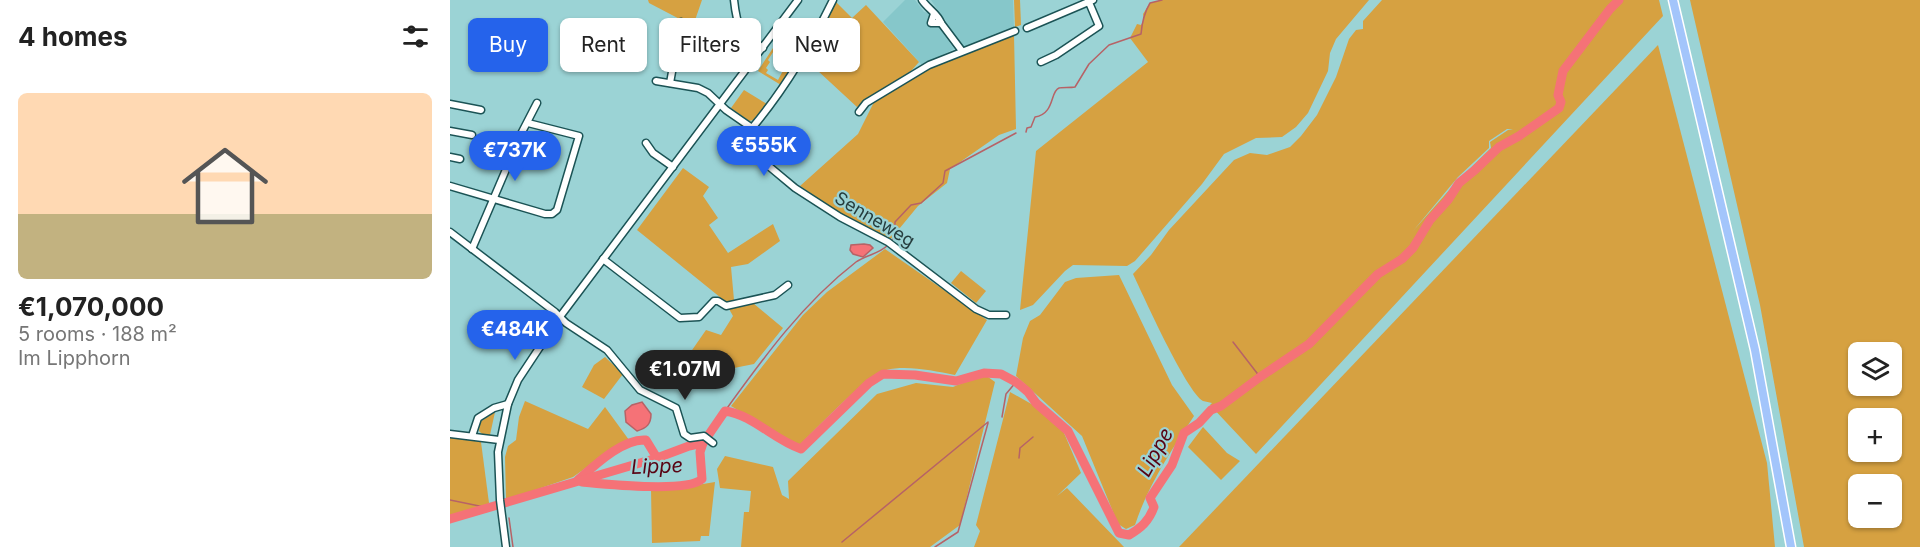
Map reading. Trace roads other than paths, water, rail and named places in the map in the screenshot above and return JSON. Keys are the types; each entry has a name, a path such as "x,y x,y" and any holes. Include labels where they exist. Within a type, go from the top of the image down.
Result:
{"highway":[{"path":"1673,0 1755,350 1791,547"}],"street":[{"path":"734,0 736,18 742,33 763,48"},
{"path":"506,547 498,474 499,440 508,404 529,362 603,259 798,0"},
{"path":"657,81 698,88 708,93 726,110 752,128 768,109 804,54 833,0"},
{"path":"922,0 939,18 962,51"},
{"path":"1027,28 1090,1 1100,26 1056,55 1041,62"},
{"path":"859,112 866,103 913,73 1015,31"},
{"path":"669,83 671,72"},
{"path":"472,249 522,132 537,103"},
{"path":"450,104 481,110"},
{"path":"450,186 545,214 552,214 557,210 579,136 528,123"},
{"name":"Senneweg","path":"752,128 759,158 803,193 890,244 976,309 989,315 1006,315"},
{"path":"450,131 472,135"},
{"path":"646,143 653,153 673,166"},
{"path":"450,157 459,159"},
{"path":"450,232 560,318 607,350 640,390 676,408 684,434 690,438 704,436 712,442"},
{"path":"603,259 680,318 699,317 714,301 726,306 775,295 788,285"},
{"path":"472,436 478,418 494,408 508,404"},
{"path":"450,434 499,440"}],"waterway":[{"path":"1026,132 1035,117 1046,112 1056,90 1075,87 1089,64 1109,45 1141,34 1146,10 1150,3 1162,0"},
{"name":"Lippe","path":"450,519 703,443 725,411 745,417 801,449 869,383 883,374 915,375 956,381 984,373 1001,374 1016,382 1068,431 1119,533 1129,535 1141,527 1150,516 1154,507 1150,498 1172,465 1184,433 1199,423 1211,410 1221,406 1309,344 1378,274 1402,259 1413,248 1430,220 1448,200 1459,183 1499,147 1559,108 1561,102 1558,95 1563,71 1619,0"},
{"path":"891,242 895,236 895,222 911,205 921,203 943,183 945,171 1016,133"},
{"path":"725,411 770,351 819,295 856,262 888,245"},
{"path":"1233,342 1260,377"},
{"path":"1002,417 1006,394 1016,382"},
{"path":"842,542 988,422"},
{"path":"935,547 958,532 988,423"},
{"path":"1019,458 1020,448 1033,437"},
{"name":"Lippe","path":"578,480 609,454 628,443 646,440 657,458"},
{"name":"Lippe","path":"582,482 663,487 693,483 702,479 700,452 703,443"},
{"path":"450,500 489,508"},
{"path":"509,518 513,547"}]}
